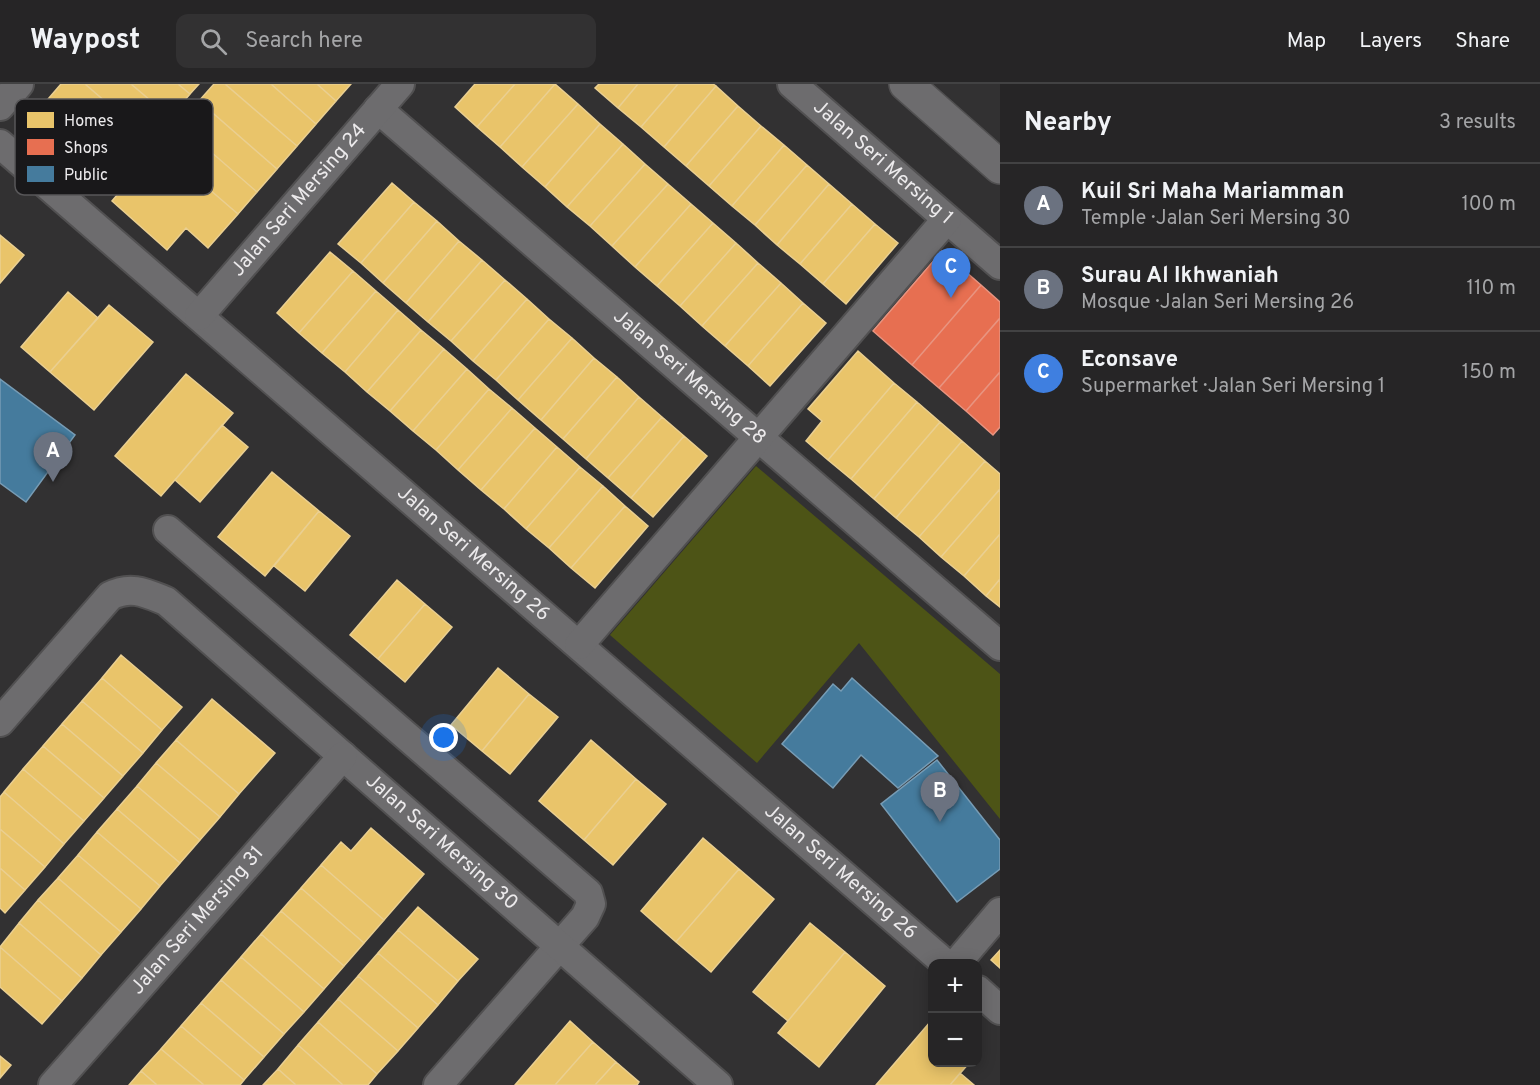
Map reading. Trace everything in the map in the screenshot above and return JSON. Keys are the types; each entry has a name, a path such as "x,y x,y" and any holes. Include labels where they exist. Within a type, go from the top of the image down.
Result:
{"street":[{"path":"0,106 19,84"},
{"name":"Jalan Seri Mersing 24","path":"199,316 400,84"},
{"name":"Jalan Seri Mersing 1","path":"792,84 1000,265"},
{"path":"906,84 1000,167"},
{"name":"Jalan Seri Mersing 28","path":"378,109 1000,646"},
{"name":"Jalan Seri Mersing 26","path":"0,144 15,157"},
{"name":"Jalan Seri Mersing 26","path":"59,195 941,959"},
{"path":"579,645 947,219"},
{"path":"168,530 588,893 591,904 585,917 438,1085"},
{"name":"Jalan Seri Mersing 30","path":"0,722 111,596 121,590 136,589 166,600 718,1085"},
{"name":"Jalan Seri Mersing 31","path":"53,1085 344,756"},
{"path":"959,959 1000,912"},
{"path":"982,994 1000,1010"}],"green space":[{"path":"756,466 1000,674 1000,819 859,643 757,763 610,635"}],"building: Homes":[{"path":"61,84 85,84 102,99 48,99"},
{"path":"85,84 131,84 149,99 102,99"},
{"path":"131,84 178,84 190,94 186,99 149,99"},
{"path":"178,84 199,84 190,94"},
{"path":"214,84 225,84 297,146 277,169 213,113 213,99 201,99"},
{"path":"225,84 271,84 316,124 297,146"},
{"path":"271,84 317,84 336,101 316,124"},
{"path":"317,84 351,84 336,101"},
{"path":"475,84 515,84 477,127 455,107"},
{"path":"515,84 555,84 500,147 477,127"},
{"path":"555,84 578,104 522,167 500,147"},
{"path":"599,84 638,84 618,108 595,88"},
{"path":"638,84 678,84 641,127 618,108"},
{"path":"678,84 713,84 716,86 664,147 641,127"},
{"path":"716,86 738,106 686,166 664,147"},
{"path":"578,104 600,124 545,187 522,167"},
{"path":"738,106 761,126 709,186 686,166"},
{"path":"213,113 277,169 257,192 213,154"},
{"path":"600,124 623,144 567,207 545,187"},
{"path":"761,126 784,145 732,206 709,186"},
{"path":"623,144 645,164 590,226 567,207"},
{"path":"784,145 807,165 755,225 732,206"},
{"path":"213,154 257,192 238,214 213,192"},
{"path":"645,164 668,184 612,246 590,226"},
{"path":"807,165 829,184 777,245 755,225"},
{"path":"392,183 414,202 361,263 338,244"},
{"path":"668,184 691,204 635,267 612,246"},
{"path":"829,184 852,204 800,264 777,245"},
{"path":"213,192 238,214 208,248 186,228 167,250 112,201 117,195 213,195"},
{"path":"414,202 437,221 383,283 361,263"},
{"path":"691,204 713,223 657,286 635,267"},
{"path":"852,204 875,224 823,284 800,264"},
{"path":"437,221 459,241 406,303 383,283"},
{"path":"713,223 736,243 680,306 657,286"},
{"path":"875,224 898,243 846,304 823,284"},
{"path":"0,235 24,255 0,283"},
{"path":"459,241 482,260 428,322 406,303"},
{"path":"736,243 758,263 702,326 680,306"},
{"path":"330,252 353,271 299,333 277,313"},
{"path":"482,260 505,280 451,341 428,322"},
{"path":"758,263 781,283 725,346 702,326"},
{"path":"353,271 376,291 322,353 299,333"},
{"path":"505,280 527,299 473,361 451,341"},
{"path":"781,283 803,303 748,366 725,346"},
{"path":"376,291 398,310 345,372 322,353"},
{"path":"68,292 98,318 50,372 21,347"},
{"path":"527,299 549,319 496,380 473,361"},
{"path":"803,303 826,323 770,386 748,366"},
{"path":"109,305 153,342 94,410 50,372"},
{"path":"398,310 421,330 367,392 345,372"},
{"path":"549,319 572,338 518,400 496,380"},
{"path":"421,330 444,349 390,411 367,392"},
{"path":"572,338 594,358 541,420 518,400"},
{"path":"444,349 467,369 413,431 390,411"},
{"path":"858,351 894,383 828,460 806,441 822,421 808,409"},
{"path":"594,358 617,377 563,439 541,420"},
{"path":"467,369 489,389 436,450 413,431"},
{"path":"186,374 233,413 161,496 115,456"},
{"path":"617,377 639,397 586,459 563,439"},
{"path":"894,383 917,402 851,479 828,460"},
{"path":"489,389 512,408 458,470 436,450"},
{"path":"639,397 662,417 608,478 586,459"},
{"path":"917,402 940,422 874,499 851,479"},
{"path":"512,408 535,428 481,490 458,470"},
{"path":"662,417 684,436 631,498 608,478"},
{"path":"940,422 962,441 896,518 874,499"},
{"path":"222,425 248,447 200,502 175,480"},
{"path":"535,428 557,447 504,509 481,490"},
{"path":"684,436 707,456 653,517 631,498"},
{"path":"962,441 985,461 919,537 896,518"},
{"path":"557,447 580,467 526,529 504,509"},
{"path":"985,461 1000,474 1000,489 941,557 919,537"},
{"path":"580,467 603,486 549,548 526,529"},
{"path":"272,472 319,511 265,576 218,537"},
{"path":"603,486 625,506 571,568 549,548"},
{"path":"1000,489 1000,534 964,576 941,557"},
{"path":"625,506 648,526 595,588 571,568"},
{"path":"319,511 350,536 305,591 274,566"},
{"path":"1000,534 1000,579 986,596 964,576"},
{"path":"1000,579 1000,607 986,596"},
{"path":"397,580 425,604 378,659 350,635"},
{"path":"425,604 452,627 405,682 378,659"},
{"path":"121,655 182,707 162,730 102,678"},
{"path":"498,668 529,694 482,751 451,725"},
{"path":"102,678 162,730 143,753 82,701"},
{"path":"529,694 558,717 510,774 482,751"},
{"path":"212,699 275,753 239,794 176,740"},
{"path":"82,701 143,753 123,776 62,724"},
{"path":"62,724 123,776 104,798 43,746"},
{"path":"176,740 239,794 220,817 156,763"},
{"path":"591,740 636,779 584,840 539,801"},
{"path":"43,746 104,798 84,821 23,769"},
{"path":"156,763 220,817 200,840 137,786"},
{"path":"23,769 84,821 64,844 4,792"},
{"path":"636,779 666,804 613,865 584,840"},
{"path":"137,786 200,840 180,863 117,809"},
{"path":"4,792 64,844 45,867 0,829 0,797"},
{"path":"117,809 180,863 160,886 97,832"},
{"path":"371,828 424,874 384,920 321,865 341,842 351,851"},
{"path":"0,829 45,867 25,890 0,868"},
{"path":"97,832 160,886 141,909 78,855"},
{"path":"703,838 739,869 676,942 641,911"},
{"path":"78,855 141,909 121,932 58,878"},
{"path":"321,865 384,920 364,943 301,888"},
{"path":"0,868 25,890 5,913 0,908"},
{"path":"739,869 774,899 711,972 676,942"},
{"path":"58,878 121,932 101,955 38,900"},
{"path":"301,888 364,943 344,966 281,911"},
{"path":"38,900 101,955 82,978 19,923"},
{"path":"418,907 478,959 458,981 398,930"},
{"path":"281,911 344,966 324,989 261,934"},
{"path":"19,923 82,978 62,1001 0,947"},
{"path":"810,923 845,952 788,1021 753,992"},
{"path":"398,930 458,981 438,1005 378,953"},
{"path":"261,934 324,989 304,1012 241,957"},
{"path":"0,947 62,1001 42,1024 0,987"},
{"path":"1000,950 1000,968 991,960"},
{"path":"845,952 885,986 819,1067 778,1033"},
{"path":"378,953 438,1005 418,1028 358,976"},
{"path":"241,957 304,1012 284,1034 221,980"},
{"path":"358,976 418,1028 398,1051 338,999"},
{"path":"221,980 284,1034 264,1057 201,1003"},
{"path":"338,999 398,1051 377,1074 318,1022"},
{"path":"201,1003 264,1057 244,1080 181,1026"},
{"path":"570,1021 593,1042 555,1085 515,1085"},
{"path":"318,1022 377,1074 368,1085 343,1085 298,1045"},
{"path":"928,1024 928,1067 966,1067 950,1085 876,1085"},
{"path":"181,1026 244,1080 240,1085 204,1085 161,1049"},
{"path":"593,1042 616,1062 595,1085 555,1085"},
{"path":"298,1045 343,1085 296,1085 278,1069"},
{"path":"161,1049 204,1085 157,1085 141,1071"},
{"path":"0,1056 11,1065 0,1078"},
{"path":"616,1062 639,1082 637,1085 595,1085"},
{"path":"278,1069 296,1085 263,1085"},
{"path":"141,1071 157,1085 129,1085"},
{"path":"960,1073 974,1085 950,1085"}],"building: Shops":[{"path":"942,251 981,285 912,365 873,331"},
{"path":"981,285 1000,302 1000,318 939,388 912,365"},
{"path":"1000,318 1000,372 966,411 939,388"},
{"path":"1000,372 1000,427 993,435 966,411"}],"building: Public":[{"path":"0,379 75,435 26,502 0,483"},
{"path":"852,678 938,756 898,788 861,755 833,788 782,744 833,684 841,691"},
{"path":"937,760 1000,840 1000,869 957,902 881,804"}],"place":[{"name":"Econsave","path":"951,298"},
{"name":"Kuil Sri Maha Mariamman","path":"53,482"},
{"name":"Surau Al Ikhwaniah","path":"940,822"}]}
